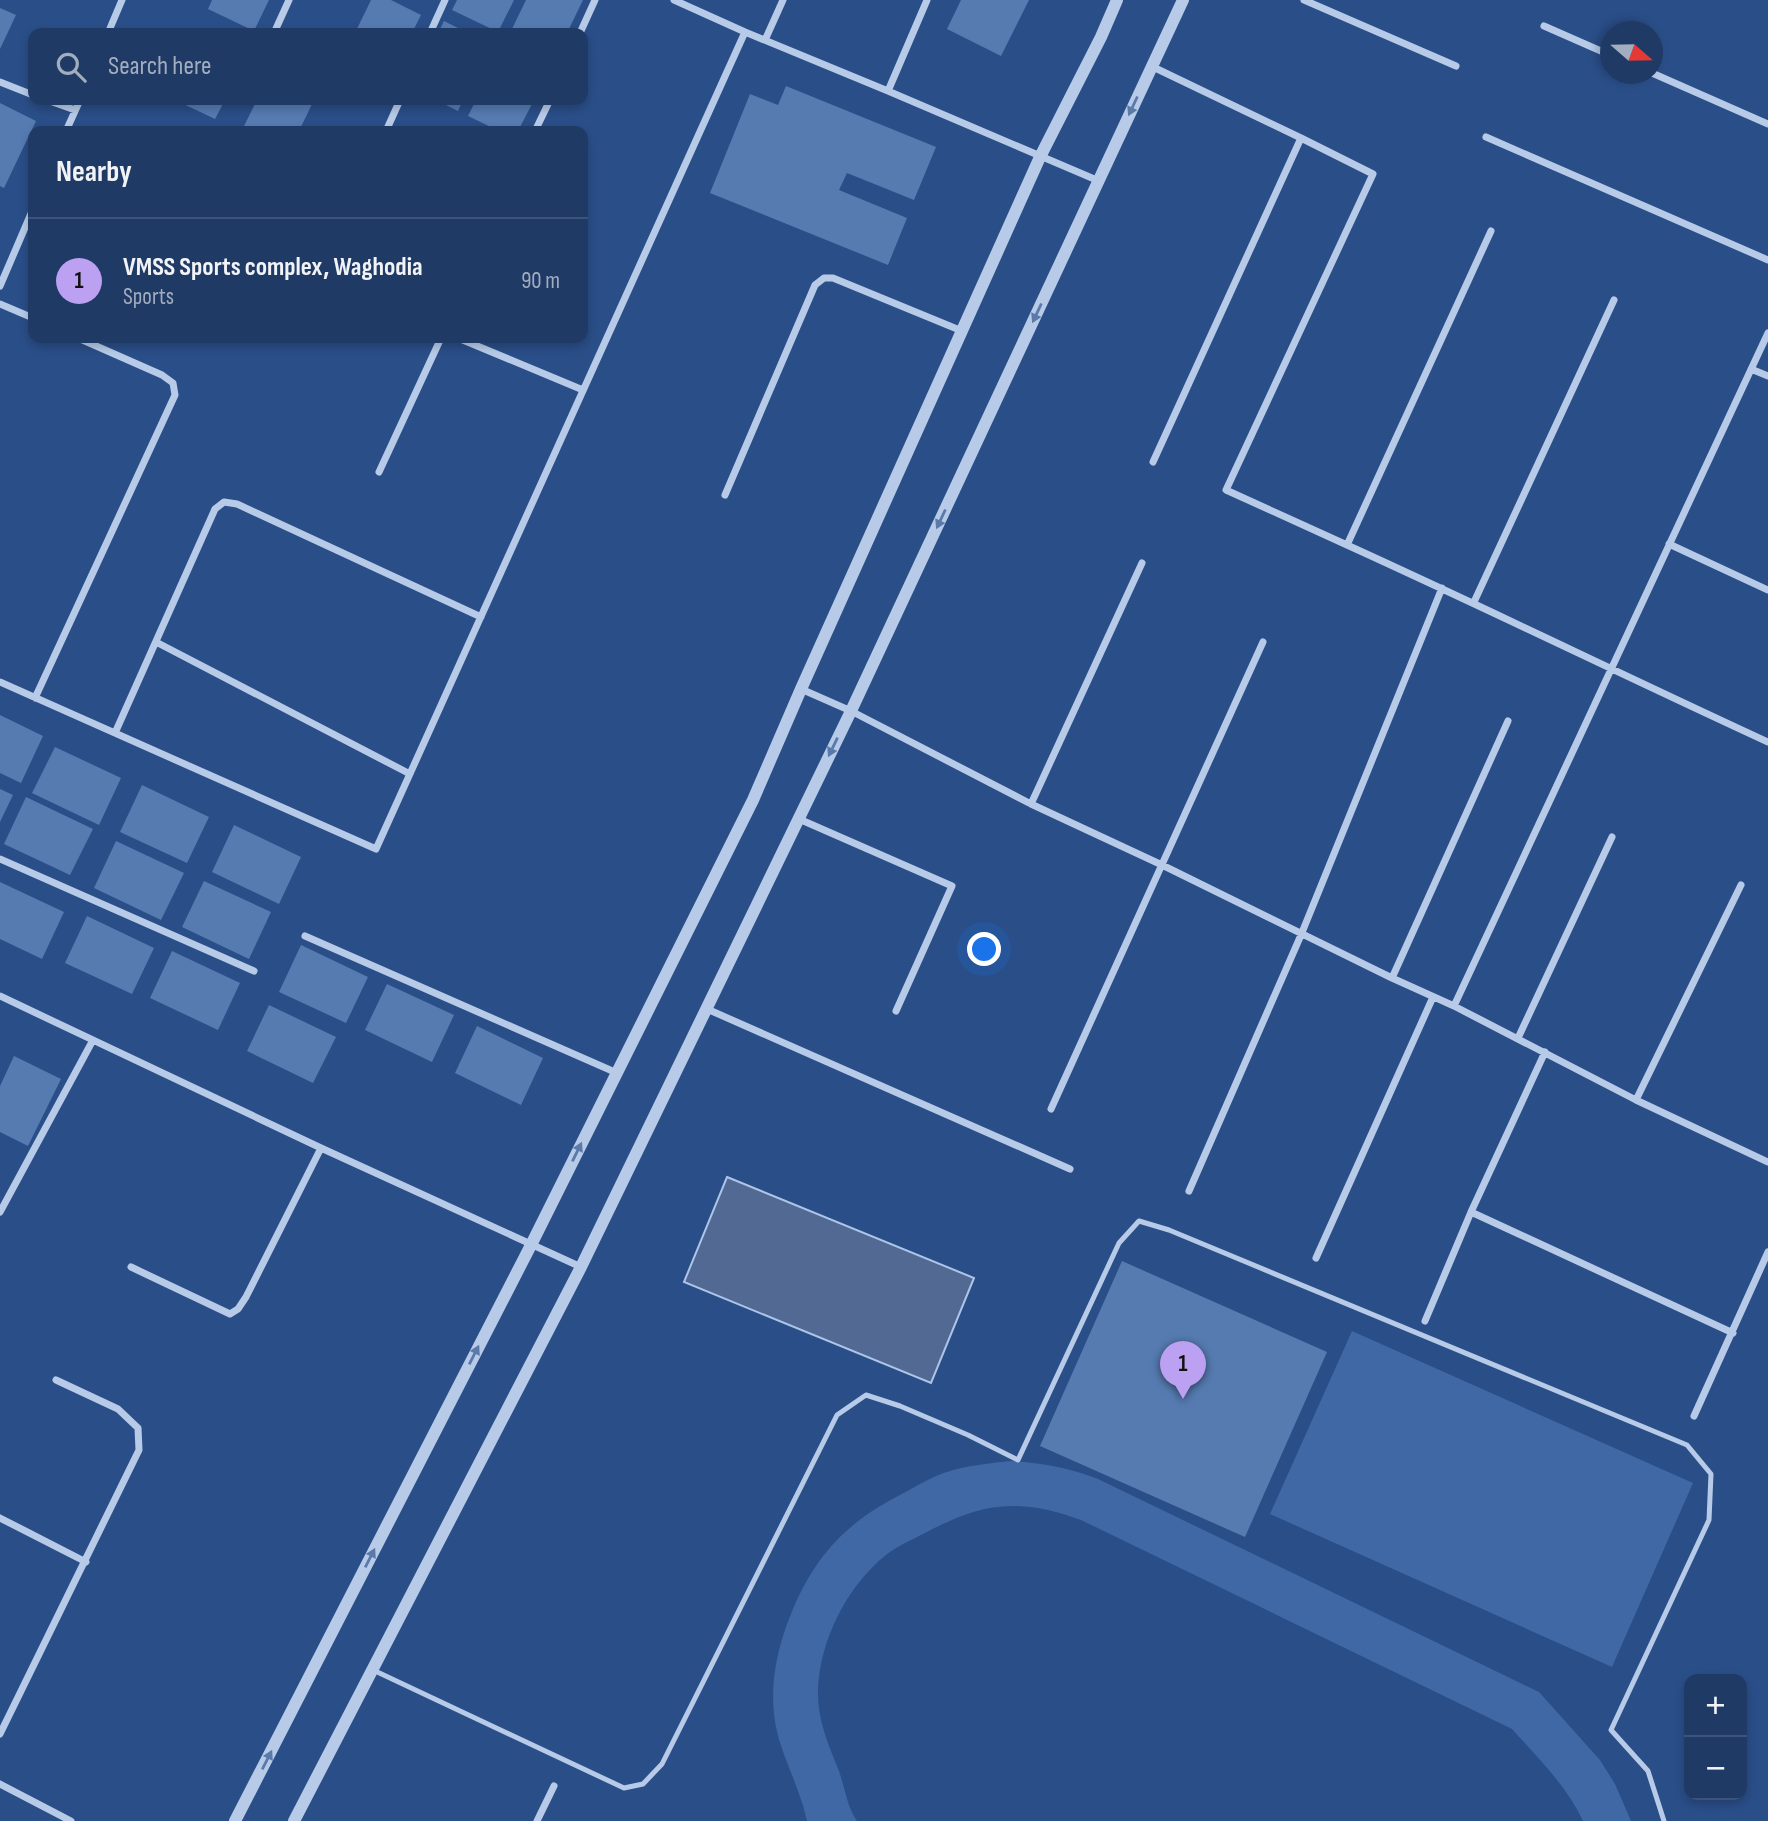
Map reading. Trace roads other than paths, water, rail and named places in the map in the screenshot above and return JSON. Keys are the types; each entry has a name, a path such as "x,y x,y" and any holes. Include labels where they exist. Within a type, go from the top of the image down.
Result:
{"street":[{"path":"110,28 122,0"},
{"path":"276,28 289,0"},
{"path":"432,28 445,0"},
{"path":"582,28 595,0"},
{"path":"674,0 1099,181"},
{"path":"765,40 783,0"},
{"path":"888,91 927,0"},
{"path":"235,1821 531,1245 753,800 1040,157 1118,0"},
{"path":"294,1821 581,1267 851,711 1183,0"},
{"path":"1304,0 1456,66"},
{"path":"1544,26 1600,50"},
{"path":"0,682 376,849 746,32"},
{"path":"1152,66 1373,174 1226,490 1442,588 1768,742"},
{"path":"1663,77 1768,124"},
{"path":"0,82 28,93"},
{"path":"61,105 75,110"},
{"path":"68,126 78,105"},
{"path":"388,126 398,105"},
{"path":"537,126 548,105"},
{"path":"1486,137 1768,260"},
{"path":"1153,462 1301,138"},
{"path":"0,286 28,221"},
{"path":"1347,545 1491,231"},
{"path":"725,495 815,285 824,278 833,278 962,331"},
{"path":"1474,603 1614,300"},
{"path":"0,303 28,316"},
{"path":"1454,1006 1768,333"},
{"path":"35,698 175,395 173,383 162,375 89,343"},
{"path":"379,472 439,343"},
{"path":"470,343 583,390"},
{"path":"1751,369 1768,376"},
{"path":"115,733 215,509 224,502 237,504 481,617"},
{"path":"1669,544 1768,590"},
{"path":"1031,804 1142,563"},
{"path":"1189,1191 1301,935 1442,588"},
{"path":"156,642 410,774"},
{"path":"1052,1109 1263,642"},
{"path":"801,689 851,711 1031,804 1454,1006 1636,1100 1768,1163"},
{"path":"1392,978 1508,721"},
{"path":"799,819 951,887 896,1011"},
{"path":"1518,1038 1612,837"},
{"path":"0,859 254,971"},
{"path":"1636,1100 1741,885"},
{"path":"305,936 617,1073"},
{"path":"0,996 581,1267"},
{"path":"1316,1258 1433,997"},
{"path":"706,1009 1070,1169"},
{"path":"0,1212 93,1040"},
{"path":"1425,1321 1471,1212 1545,1052"},
{"path":"131,1267 230,1314 246,1297 321,1148"},
{"path":"1471,1212 1732,1333"},
{"path":"1694,1416 1768,1252"},
{"path":"0,1734 139,1450 138,1428 118,1409 56,1380"},
{"path":"0,1518 86,1562"},
{"path":"0,1784 71,1821"},
{"path":"537,1821 554,1786"}],"lane":[{"path":"373,1670 624,1787 643,1784 662,1764 837,1415 866,1395 934,1420 1018,1460 1119,1243 1139,1221 1169,1230 1687,1445 1711,1474 1709,1520 1611,1730 1648,1771 1664,1821"}],"place":[{"name":"VMSS Sports complex, Waghodia","path":"1183,1399"}]}
